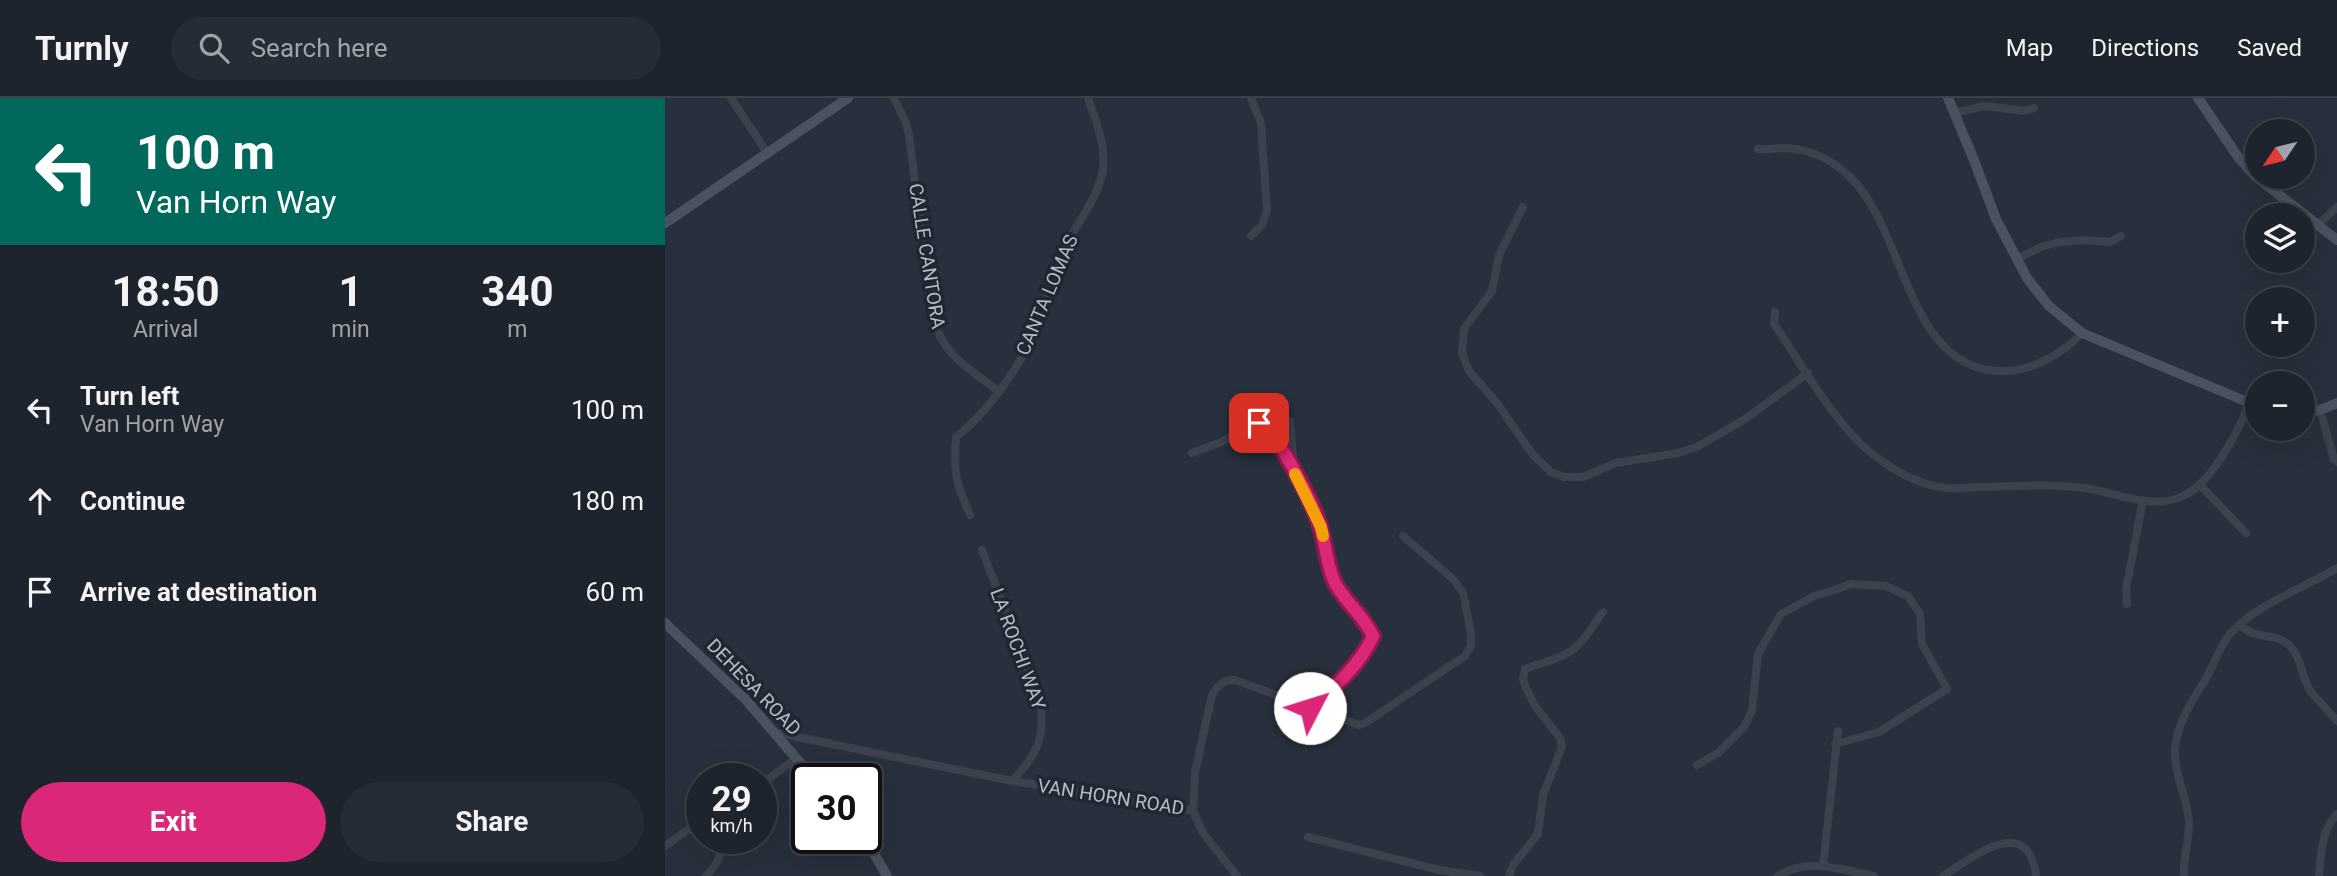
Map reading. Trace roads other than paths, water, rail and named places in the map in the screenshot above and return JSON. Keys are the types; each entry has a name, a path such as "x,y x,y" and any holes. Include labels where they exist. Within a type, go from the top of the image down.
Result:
{"street":[{"path":"731,98 768,154"},
{"path":"665,223 848,98"},
{"name":"CALLE CANTORA","path":"894,98 906,122 909,135 932,315 937,334 951,355 998,391"},
{"name":"CANTA LOMAS","path":"970,515 955,477 956,437 971,425 998,391 1033,338 1061,257 1100,182 1103,150 1088,98"},
{"path":"1251,98 1261,123 1267,210 1262,225 1251,236"},
{"path":"1948,98 1996,219 2027,278 2041,297 2064,320 2082,332 2245,401"},
{"path":"2199,98 2238,157 2254,175 2337,240"},
{"path":"1954,113 1985,106 2024,111 2034,108"},
{"path":"1758,149 1789,148 1814,153 1834,164 1852,180 1879,217 1928,328 1944,348 1958,359 1982,369 2017,370 2057,354 2082,332"},
{"path":"1523,207 1499,255 1492,290 1464,329 1462,353 1469,371 1497,403 1533,455 1551,472 1564,477 1583,477 1616,463 1678,453 1697,447 1753,413 1808,373"},
{"path":"2318,225 2337,207"},
{"path":"2017,259 2041,247 2060,242 2110,242 2120,236"},
{"path":"1775,312 1774,324 1833,412 1860,444 1880,460 1913,478 1946,488 2056,486 2087,488 2157,502 2172,500 2200,485 2245,418"},
{"path":"2315,410 2337,403"},
{"path":"2319,410 2337,462"},
{"path":"1290,421 1294,472"},
{"path":"1192,453 1259,423 1266,427 1288,458 1321,527 1336,585 1364,620 1373,636 1366,651 1336,686 1310,708"},
{"path":"2200,485 2246,533"},
{"path":"2127,604 2126,589 2143,500"},
{"name":"VAN HORN ROAD","path":"773,732 1011,781 1192,811 1195,772 1214,690 1223,683 1235,680 1355,724 1365,723 1465,656 1471,646 1471,633 1463,593 1453,579 1402,536"},
{"name":"LA ROCHI WAY","path":"982,550 1040,699 1042,713 1041,740 1030,762 1011,781"},
{"path":"2184,876 2189,822 2186,800 2177,771 2176,740 2186,713 2217,652 2230,633 2286,595 2337,568"},
{"path":"1697,765 1718,753 1744,727 1752,711 1758,654 1781,614 1814,596 1851,584 1886,586 1908,596 1915,604 1920,614 1922,644 1947,689 1879,732 1835,744"},
{"path":"1509,876 1513,864 1538,834 1543,796 1562,747 1560,738 1535,705 1526,688 1523,680 1525,669 1562,657 1571,651 1603,612"},
{"name":"DEHESA ROAD","path":"665,623 746,700 801,763"},
{"path":"2240,625 2256,636 2276,638 2289,646 2298,658 2302,675 2312,693 2337,721"},
{"path":"1819,870 1838,731"},
{"path":"777,773 797,758"},
{"path":"1192,811 1203,832 1237,876"},
{"path":"2319,876 2326,830 2337,814"},
{"path":"665,846 686,831"},
{"path":"1308,837 1439,870 1480,876"},
{"path":"1943,876 1993,845 2015,842 2028,851 2035,865 2036,876"},
{"path":"706,876 715,868 720,854"},
{"path":"874,854 887,876"},
{"path":"1779,876 1801,867 1874,876"}]}
